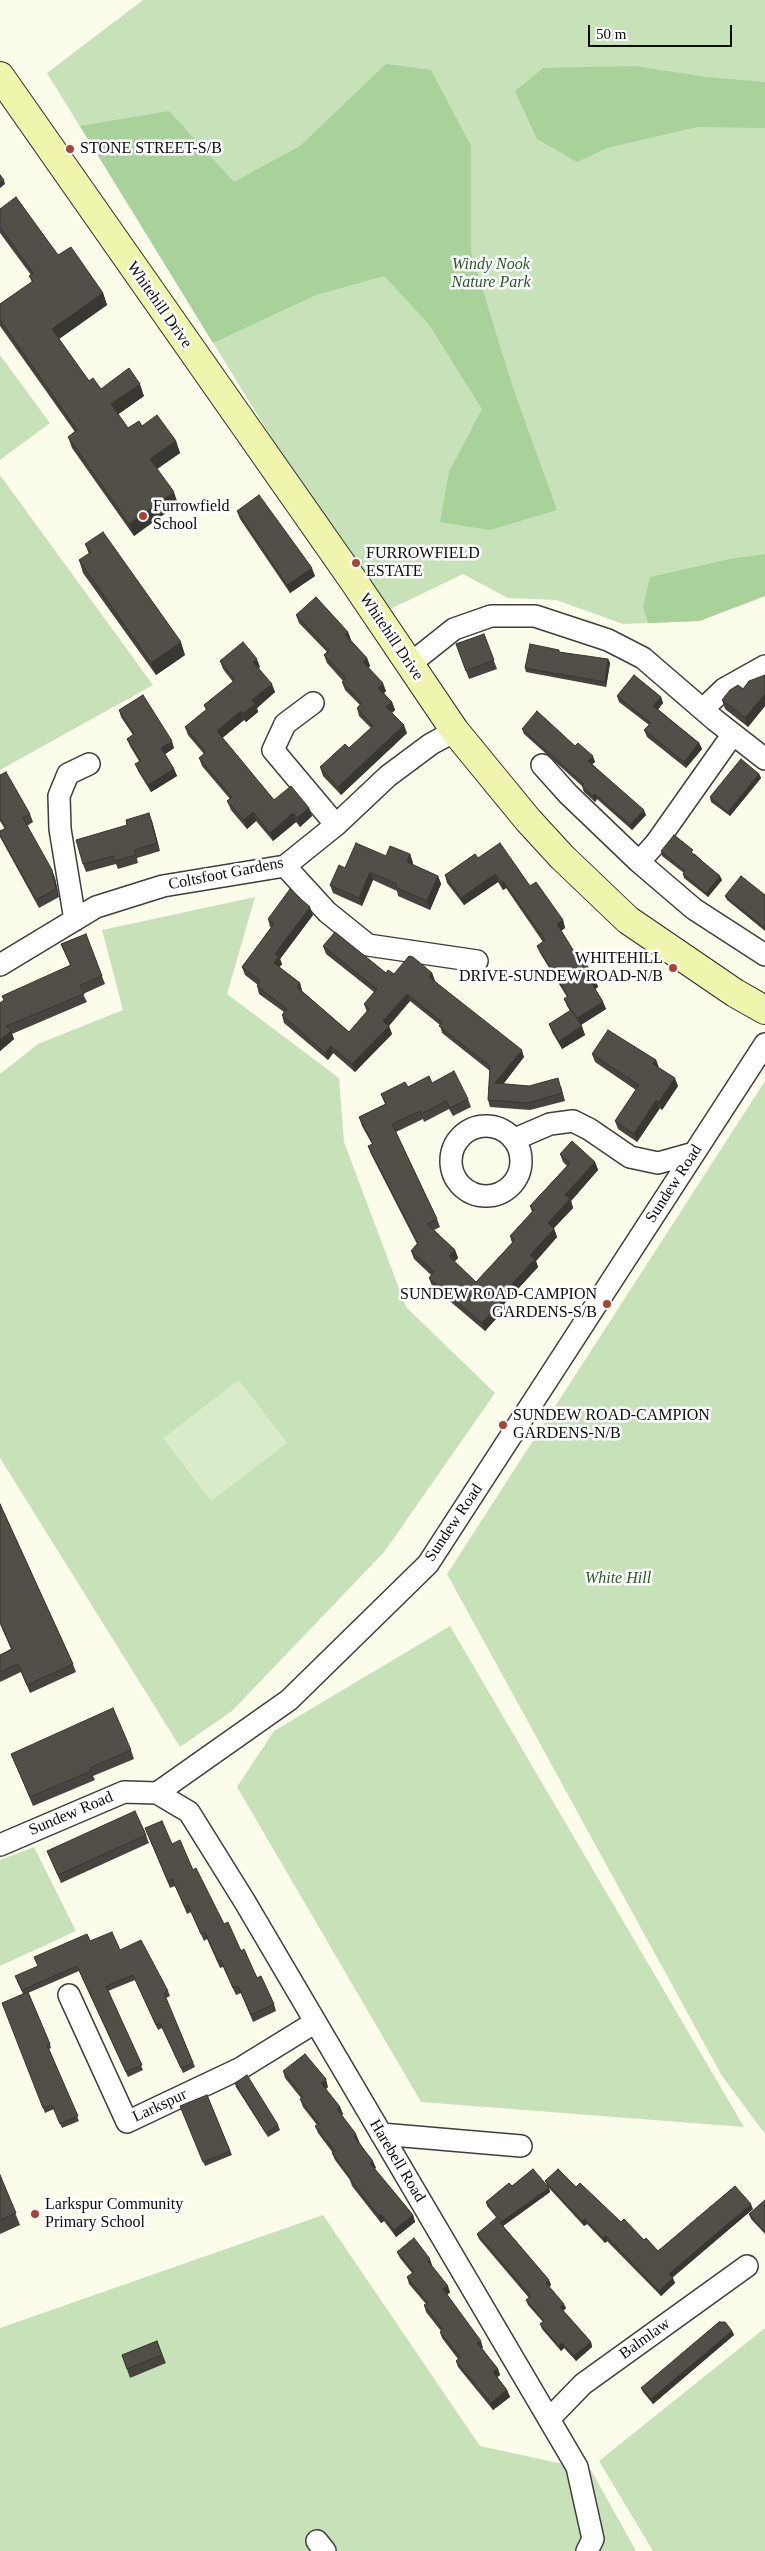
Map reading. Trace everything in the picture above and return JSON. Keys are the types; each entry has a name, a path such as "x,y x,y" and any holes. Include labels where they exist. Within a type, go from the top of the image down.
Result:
{"street":[{"name":"Whitehill Drive","path":"0,76 353,580 454,731 534,828 628,920 735,993 765,1010"},
{"path":"410,664 454,629 491,616 535,616 608,640 643,658 765,759"},
{"path":"703,709 724,689 765,666"},
{"path":"313,703 285,724 273,750 336,825"},
{"name":"Coltsfoot Gardens","path":"0,965 96,907 163,886 285,866 336,825 388,776 431,744 454,731"},
{"path":"639,862 656,843 733,734"},
{"path":"75,920 60,829 59,796 68,774 89,764"},
{"path":"542,765 568,794 639,862 694,909 765,955"},
{"path":"285,866 327,912 368,946 477,961"},
{"name":"Sundew Road","path":"0,1845 124,1792 157,1793 289,1700 428,1564 765,1044"},
{"path":"515,1139 550,1124 573,1121 589,1129 630,1157 658,1163 694,1153"},
{"name":"Harebell Road","path":"157,1793 189,1812 245,1902 577,2467 593,2538 587,2551"},
{"name":"Larkspur","path":"69,1995 127,2122 241,2068 314,2022"},
{"path":"381,2134 521,2146"},
{"name":"Balmlaw","path":"549,2419 583,2384 747,2266"}],"green space":[{"name":"Windy Nook Nature Park","path":"143,0 765,0 765,596 699,621 623,624 556,600 508,598 463,574 380,614 47,73"},
{"path":"386,64 431,70 471,146 471,252 513,388 557,510 490,530 440,522 449,472 482,409 428,323 384,276 316,295 213,343 80,126 169,111 234,182 300,146"},
{"path":"635,66 706,77 765,82 765,128 697,127 607,148 577,162 537,139 515,91 543,68"},
{"path":"0,355 50,423 0,460"},
{"path":"0,475 153,685 0,770"},
{"path":"765,554 765,596 699,621 648,623 643,607 650,577 730,559"},
{"path":"255,897 227,994 339,1078 344,1142 406,1307 495,1393 385,1551 232,1711 180,1747 0,1458 0,1074 38,1044 123,1010 102,930"},
{"name":"White Hill","path":"765,1081 765,2134 722,2076 447,1574"},
{"path":"239,1380 287,1443 211,1501 163,1438"},
{"path":"450,1626 744,2127 421,2102 237,1787 274,1731"},
{"path":"34,1847 76,1931 0,1966 0,1860"},
{"path":"323,2215 480,2446 591,2470 636,2551 0,2551 0,2328"},
{"path":"765,2328 765,2551 653,2551 599,2461"}],"building":[{"path":"0,175 4,180 0,183"},
{"path":"16,197 58,255 71,247 103,293 52,329 89,381 93,378 101,389 129,368 140,384 111,404 128,428 139,421 142,426 157,415 176,441 150,459 174,492 129,524 68,437 77,430 0,320 0,304 33,281 29,276 33,273 0,227 0,209"},
{"path":"259,495 312,568 287,585 237,511"},
{"path":"103,532 181,642 151,663 79,560 91,552 85,544"},
{"path":"316,597 348,632 345,635 367,658 363,662 383,683 378,688 392,702 386,707 404,725 338,787 320,767 345,744 349,748 373,726 357,708 362,703 342,682 346,678 324,655 329,650 296,615"},
{"path":"484,634 494,660 466,671 456,644"},
{"path":"243,642 257,659 253,662 272,684 252,700 255,704 243,714 241,711 217,731 274,800 291,786 309,808 297,818 293,813 270,833 253,812 244,820 227,801 232,797 199,758 206,752 185,727 207,709 204,705 235,680 220,661"},
{"path":"530,644 559,650 559,652 608,659 605,682 525,668"},
{"path":"634,675 661,697 653,706 699,743 684,762 644,730 651,723 617,696"},
{"path":"765,675 765,694 745,718 722,700 730,690 738,685 743,689 749,681"},
{"path":"143,695 172,741 161,748 174,769 148,785 135,764 141,761 127,739 134,734 119,710"},
{"path":"537,711 575,746 578,743 593,756 588,761 644,810 630,825 595,794 593,796 582,786 584,784 522,729"},
{"path":"741,759 759,774 728,812 710,797"},
{"path":"6,772 30,814 23,818 52,870 56,889 36,900 0,835 0,831 6,828 0,818 0,775"},
{"path":"149,813 157,843 134,850 136,855 115,861 113,856 83,864 76,840 127,825 126,820"},
{"path":"674,835 720,876 706,893 683,874 685,871 661,851"},
{"path":"356,843 386,856 390,846 410,854 407,862 438,876 427,901 395,887 397,884 370,872 359,898 330,885 339,865 345,868"},
{"path":"500,843 530,886 536,882 563,920 557,924 580,961 583,959 595,979 591,982 603,1002 577,1018 564,999 568,996 537,946 545,940 503,881 501,882 495,874 461,898 445,875 475,854 478,858"},
{"path":"741,876 765,895 765,928 725,896"},
{"path":"290,889 310,907 275,954 279,956 274,963 300,983 297,987 349,1032 369,1009 364,1004 377,989 323,946 335,932 386,973 388,970 394,974 409,956 413,957 432,973 429,977 522,1050 495,1083 529,1086 558,1078 562,1093 528,1103 488,1100 490,1066 439,1026 442,1022 407,994 383,1021 389,1026 352,1064 331,1046 325,1053 282,1015 287,1009 257,986 260,981 242,967 274,924 268,919"},
{"path":"86,934 102,976 80,985 84,994 6,1026 11,1031 0,1040 0,1003 4,1000 2,996 71,965 61,944"},
{"path":"571,1010 582,1026 559,1041 549,1024"},
{"path":"608,1030 656,1060 653,1064 675,1078 659,1102 656,1100 634,1134 615,1121 639,1085 592,1054"},
{"path":"454,1071 468,1099 450,1108 446,1101 421,1114 420,1111 392,1124 437,1219 427,1224 455,1250 449,1256 476,1282 515,1240 510,1236 534,1210 530,1206 570,1163 560,1154 572,1141 595,1162 565,1195 570,1199 548,1223 554,1229 530,1255 535,1259 499,1298 502,1301 482,1323 429,1278 434,1272 411,1251 418,1243 368,1146 373,1144 359,1117 386,1104 381,1094 405,1082 408,1087 429,1076 432,1083"},
{"path":"0,1504 73,1664 27,1685 18,1664 0,1672 0,1655 12,1649 0,1622"},
{"path":"113,1708 131,1750 90,1768 91,1771 30,1797 11,1754"},
{"path":"135,1811 146,1835 58,1875 47,1851"},
{"path":"162,1821 172,1844 180,1840 193,1870 196,1868 224,1924 228,1922 241,1951 244,1949 257,1978 261,1976 274,2004 251,2015 238,1986 233,1988 221,1960 218,1961 205,1932 201,1934 188,1905 185,1907 172,1879 168,1881 145,1828"},
{"path":"112,1932 120,1950 141,1940 168,1991 164,1993 193,2063 181,2068 160,2023 156,2025 133,1975 106,1986 142,2065 126,2072 77,1966 22,1990 15,1976 38,1966 34,1957 87,1934 90,1941"},
{"path":"28,1992 50,2044 47,2045 78,2116 60,2124 52,2105 43,2108 2,2003"},
{"path":"305,2054 326,2079 321,2083 340,2107 337,2109 356,2134 354,2137 373,2161 370,2163 413,2215 394,2230 381,2214 379,2216 350,2179 332,2153 335,2151 315,2126 319,2124 300,2099 303,2097 283,2071"},
{"path":"247,2075 278,2125 266,2133 235,2083"},
{"path":"207,2095 230,2151 203,2162 180,2106"},
{"path":"533,2169 549,2188 501,2222 486,2202 509,2183 512,2186"},
{"path":"558,2169 576,2187 580,2183 621,2222 624,2219 644,2240 646,2238 658,2251 735,2186 751,2204 669,2274 673,2278 659,2291 606,2236 603,2238 585,2219 582,2221 545,2181"},
{"path":"0,2175 16,2213 0,2220"},
{"path":"765,2200 765,2232 749,2214"},
{"path":"496,2218 549,2280 546,2283 564,2304 560,2307 591,2342 574,2356 562,2343 559,2346 540,2324 544,2321 526,2300 531,2296 477,2234"},
{"path":"414,2238 430,2259 428,2261 448,2286 443,2289 481,2341 477,2343 498,2369 493,2372 507,2390 491,2403 456,2361 460,2357 440,2332 443,2329 424,2305 428,2303 407,2277 414,2272 397,2252"},
{"path":"719,2322 725,2322 732,2331 651,2399 641,2388"},
{"path":"157,2341 162,2355 127,2369 122,2355"}],"place":[{"name":"STONE STREET-S/B","path":"70,149"},
{"name":"Furrowfield School","path":"143,516"},
{"name":"FURROWFIELD ESTATE","path":"356,563"},
{"name":"WHITEHILL DRIVE-SUNDEW ROAD-N/B","path":"673,968"},
{"name":"SUNDEW ROAD-CAMPION GARDENS-S/B","path":"607,1304"},
{"name":"SUNDEW ROAD-CAMPION GARDENS-N/B","path":"503,1425"},
{"name":"Larkspur Community Primary School","path":"35,2214"}]}
